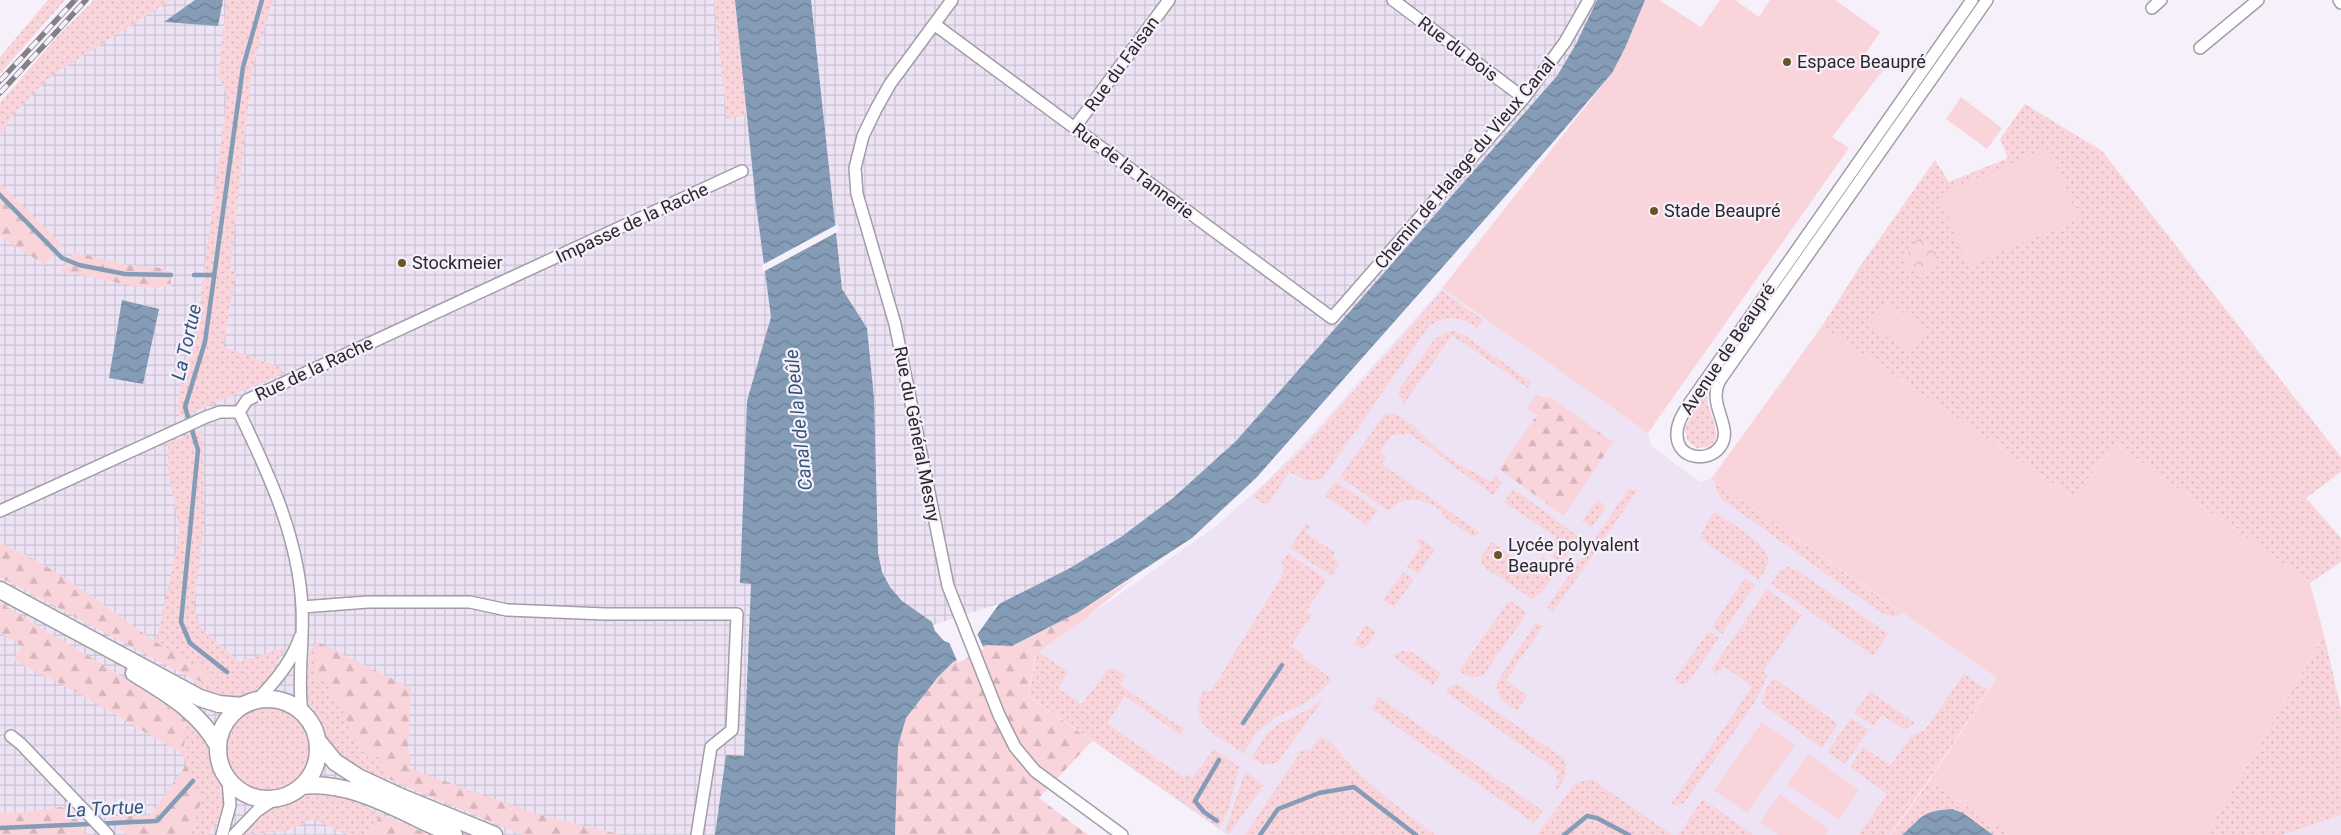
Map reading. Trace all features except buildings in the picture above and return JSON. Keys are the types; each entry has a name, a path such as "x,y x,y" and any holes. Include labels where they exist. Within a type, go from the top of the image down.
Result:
{"main road":[{"path":"0,590 61,625 200,698 219,704 249,702 281,700 302,712 314,728 317,740 316,762 311,775 302,786 290,794 262,799 250,795 238,789 228,780 220,764 218,746 225,722 249,702"},
{"path":"61,625 183,705 206,727 218,746"},
{"path":"317,740 335,762 358,777 401,797 494,835"},
{"path":"302,786 320,784 340,787 454,835"}],"street":[{"name":"Rue du Général Mesny","path":"952,0 890,84 876,109 861,144 855,179 864,222 895,324 943,563 958,614 980,670 1008,734 1027,763 1055,788 1122,835"},
{"name":"Rue du Faisan","path":"1075,127 1169,0"},
{"name":"Rue du Bois","path":"1393,0 1524,98"},
{"name":"Chemin de Halage du Vieux Canal","path":"1332,318 1524,98 1565,42 1589,0"},
{"name":"Avenue de Beaupré","path":"1972,0 1689,404 1680,419 1676,435 1679,445 1685,453 1703,457 1714,452 1722,445 1724,429 1714,396 1720,380 1987,0"},
{"path":"2152,8 2161,0"},
{"path":"2200,48 2258,0"},
{"name":"Rue de la Tannerie","path":"934,24 1332,318"},
{"name":"Impasse de la Rache","path":"522,274 742,171"},
{"name":"Rue de la Rache","path":"0,511 174,430 220,412 239,412 247,400 522,274"},
{"path":"239,412 268,478 290,535 297,567 302,608 300,692 302,712"},
{"path":"302,608 368,602 470,602 516,610 605,614 737,614 732,730 711,747 697,835"},
{"path":"249,702 278,678 297,645 302,623"},
{"path":"11,736 21,744 108,835"},
{"path":"222,835 230,805 228,780"},
{"path":"234,835 257,811 276,798"}],"shaded area":[{"path":"123,0 1597,0 1576,44 1557,76 1236,441 1173,498 1121,537 1070,568 999,604 883,641 716,835 0,835 0,119"},
{"name":"Lycée polyvalent Beaupré","path":"1442,288 1648,433 1651,446 1700,482 1711,479 1997,678 1891,835 1227,835 1028,696 1035,654 1216,526 1264,484 1306,441"},
{"path":"2341,815 2341,835 2282,835"}],"green space":[{"path":"48,0 65,0 0,74 0,57"},
{"path":"94,0 171,0 51,76 13,114 0,135 0,103 55,39"},
{"path":"227,0 273,0 252,69 230,271 236,272 223,347 280,367 284,373 179,418 180,389 195,341 227,96 218,75"},
{"path":"714,0 735,0 747,115 727,119"},
{"name":"Stade Beaupré","path":"1644,0 1659,0 1701,27 1720,0 1735,0 1759,17 1770,0 1835,0 1880,32 1864,56 1884,69 1832,137 1849,148 1648,433 1442,288 1612,73"},
{"path":"1961,97 2002,128 1987,149 1946,119"},
{"path":"2025,104 2102,151 2341,457 2341,472 2306,498 2341,538 2341,562 2310,583 2116,444 2073,497 1822,326 1861,265 1935,160 1949,182 2008,158 2000,139"},
{"path":"2049,148 2079,219 1968,266 1938,195"},
{"path":"0,184 62,244 45,265 0,236"},
{"path":"1920,238 1927,240 1937,253 1928,275 1903,268 1910,246"},
{"path":"74,252 121,264 161,268 170,272 171,286 143,288 61,271"},
{"path":"1442,291 1483,320 1477,328 1465,321 1453,318 1441,320 1428,327 1322,479 1309,481 1289,472 1267,506 1253,496 1308,443"},
{"path":"1886,301 1927,329 1910,353 1870,325"},
{"path":"1822,326 2073,497 2116,444 2310,583 2324,635 2206,835 2011,835 1929,781 1997,678 1711,479"},
{"path":"1455,331 1464,335 1531,382 1528,388 1452,335 1404,404 1398,395 1400,388 1434,340 1446,332"},
{"path":"1706,393 1716,434 1712,444 1697,448 1687,440 1685,428 1703,394"},
{"path":"1536,395 1551,398 1613,442 1564,516 1499,469 1537,415 1527,408"},
{"path":"1390,413 1405,419 1452,460 1491,482 1495,476 1502,482 1493,495 1410,434 1392,435 1380,452 1386,457 1382,464 1479,532 1475,538 1441,515 1443,512 1430,504 1416,500 1401,501 1389,511 1340,477 1384,415"},
{"path":"202,430 204,523 194,606 201,628 239,662 286,647 266,682 249,694 217,697 199,689 193,679 206,683 156,642 177,547 179,527 168,470 168,443"},
{"path":"1335,481 1378,510 1367,525 1325,496"},
{"path":"1714,481 1902,613 1894,617 1880,612 1723,500 1718,494"},
{"path":"1514,489 1578,536 1562,564 1552,556 1558,548 1552,544 1556,537 1504,502"},
{"path":"1629,489 1638,490 1553,612 1547,607"},
{"path":"1597,500 1606,506 1592,528 1582,521"},
{"path":"1715,512 1754,539 1766,553 1767,565 1759,580 1700,538 1706,524"},
{"path":"1306,523 1310,526 1305,533 1335,552 1332,558 1340,563 1331,576 1290,548"},
{"path":"1419,538 1435,549 1418,574 1407,567 1421,546 1416,542"},
{"path":"1492,542 1532,570 1542,556 1559,569 1541,593 1532,599 1484,567 1481,562 1481,556"},
{"path":"0,543 42,564 156,642 219,679 206,683 193,679 0,577"},
{"path":"1288,553 1327,580 1306,611 1312,615 1291,646 1303,654 1302,657 1332,679 1319,693 1302,705 1274,718 1257,733 1243,753 1207,728 1199,713 1199,703 1203,691 1211,691 1283,574 1282,562"},
{"path":"1788,567 1800,572 1888,634 1873,656 1771,584 1779,571"},
{"path":"1403,572 1414,579 1394,607 1383,600"},
{"path":"1134,578 1080,623 1035,654 1028,696 1092,741 1039,798 1088,835 895,835 898,747 906,718 938,677 953,662 986,645 1013,646 1077,613"},
{"path":"1745,578 1755,585 1722,634 1712,627"},
{"path":"1767,589 1802,615 1763,671 1768,675 1755,702 1685,802 1677,806 1671,804 1752,687 1724,666 1717,675 1712,669"},
{"path":"1511,601 1527,613 1484,674 1471,677 1459,671 1508,602"},
{"path":"0,603 112,670 187,719 183,754 76,692 13,660 22,646 0,633"},
{"path":"1536,623 1543,626 1506,680 1527,696 1517,711 1500,699 1496,683"},
{"path":"1365,625 1376,632 1364,650 1354,643"},
{"path":"1709,631 1719,638 1688,683 1679,684 1674,680"},
{"path":"2324,635 2341,709 2341,815 2282,835 2206,835"},
{"path":"318,642 313,677 323,679 341,707 359,749 382,759 384,777 378,778 359,769 334,753 325,739 319,718 305,695 310,650"},
{"path":"318,642 411,688 408,748 412,759 408,768 540,815 622,835 523,835 384,777 382,759 359,749 341,707 323,679 313,678"},
{"path":"1402,651 1412,652 1441,673 1433,685 1392,656"},
{"path":"1039,652 1068,672 1058,688 1082,704 1108,669 1116,669 1126,676 1120,685 1184,729 1180,735 1125,696 1107,723 1184,778 1187,774 1193,777 1214,749 1239,767 1228,811 1219,828 1029,696 1036,654"},
{"path":"1964,674 1988,690 1928,781 1889,835 1858,835 1887,794 1850,767 1863,747 1891,765 1911,736 1925,730"},
{"path":"1774,678 1838,724 1822,748 1762,704 1766,689"},
{"path":"1457,684 1564,759 1565,775 1558,789 1555,787 1560,780 1556,777 1559,772 1446,692 1450,686"},
{"path":"1870,691 1915,723 1904,730 1882,715 1874,726 1854,713"},
{"path":"1379,697 1543,811 1534,823 1371,709"},
{"path":"1324,698 1277,763 1264,765 1251,758 1267,734 1277,725 1309,709"},
{"path":"268,708 284,711 297,720 306,733 309,749 306,765 297,778 284,787 268,790 252,787 239,778 230,765 227,749 230,733 239,720 252,711"},
{"path":"1851,718 1869,730 1845,764 1827,752"},
{"path":"187,719 204,736 224,803 222,812 209,835 190,835 201,802 183,754"},
{"path":"1762,722 1795,745 1747,813 1714,790"},
{"path":"1320,737 1332,744 1380,792 1436,835 1245,835 1301,751 1311,749"},
{"path":"1808,754 1859,790 1838,819 1787,784"},
{"path":"187,764 201,802 190,835 126,835 109,817 150,815"},
{"path":"1245,771 1264,785 1229,834 1225,832"},
{"path":"1591,779 1672,835 1537,835 1575,783"},
{"path":"1929,781 2011,835 1891,835"},
{"path":"319,790 341,796 381,814 369,835 348,835 313,819 287,831 243,835 269,808"},
{"path":"1780,794 1830,830 1826,835 1778,835 1760,822"},
{"path":"1703,799 1753,835 1678,835"},
{"path":"61,807 71,810 87,835 0,835 0,812 17,813"},
{"path":"381,814 431,835 369,835"}],"water":[{"path":"195,0 223,0 218,26 164,22"},
{"name":"Canal de la Deûle","path":"735,0 811,0 842,289 867,328 874,398 878,553 882,572 890,587 902,601 932,622 935,631 944,641 952,644 965,642 977,635 999,604 1070,568 1121,537 1173,498 1236,441 1557,76 1576,44 1597,0 1645,0 1625,48 1612,73 1257,477 1192,538 1077,613 1012,646 986,645 953,662 938,677 906,718 898,746 895,835 715,835 726,755 744,756 751,584 740,583 747,401 771,317 756,204"},
{"path":"122,300 159,309 143,384 109,378"},
{"path":"1952,809 1963,813 1993,835 1902,835 1928,813"}],"pier":[{"path":"838,224 839,231 763,272 762,265"},
{"path":"976,631 984,649 958,663 948,640 965,640"}],"waterway":[{"name":"La Tortue","path":"227,672 190,643 181,622 198,450 185,407 205,342 243,67 262,0"},
{"path":"0,195 62,258 79,265 125,274 171,275"},
{"path":"194,275 214,275"},
{"path":"1243,723 1282,665"},
{"path":"1217,821 1204,812 1195,801 1219,760"},
{"name":"La Tortue","path":"0,828 157,821 193,781"},
{"path":"1260,835 1278,809 1319,793 1354,787 1416,835"},
{"path":"1564,835 1587,816 1597,818 1629,835"}],"railway":[{"path":"0,81 75,0"},
{"path":"0,93 86,0"}],"place":[{"name":"Espace Beaupré","path":"1787,62"},
{"name":"Stade Beaupré","path":"1654,211"},
{"name":"Stockmeier","path":"402,263"},
{"name":"Lycée polyvalent Beaupré","path":"1498,555"}]}
